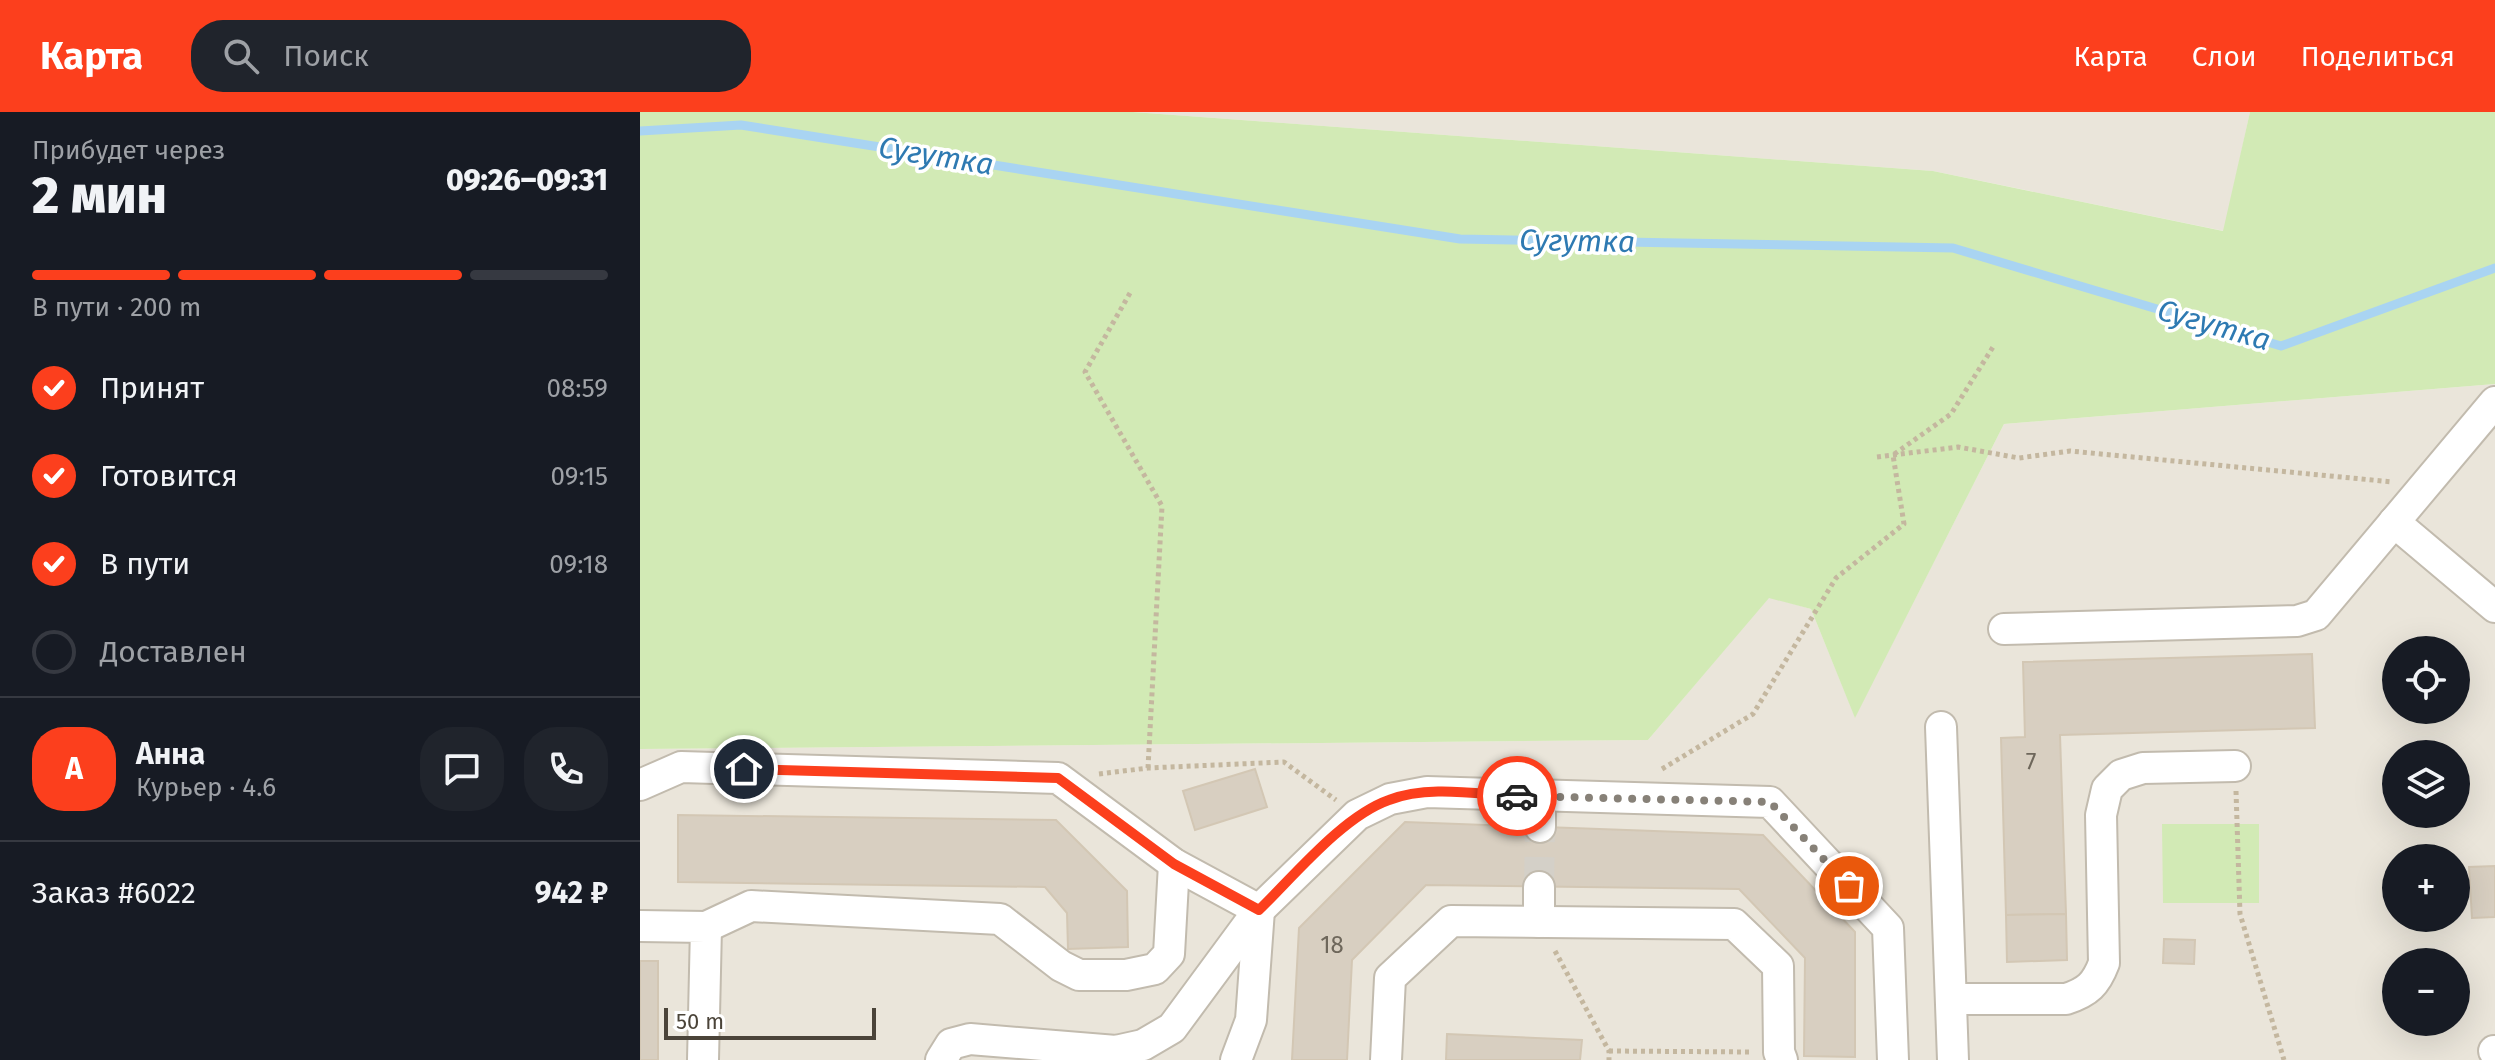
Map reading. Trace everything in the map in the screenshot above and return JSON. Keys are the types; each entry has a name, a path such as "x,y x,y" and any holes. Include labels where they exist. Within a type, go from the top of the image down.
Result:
{"lane":[{"path":"2004,629 2297,621 2316,615 2495,402"},
{"path":"2394,522 2495,607"},
{"path":"1941,727 1953,1060"},
{"path":"1951,999 2066,999 2084,994 2098,981 2104,963 2101,815 2107,789 2121,775 2143,768 2235,766"},
{"path":"640,785 681,767 1058,778 1174,864 1259,910"},
{"path":"941,1060 951,1044 970,1039 1116,1051 1143,1045 1172,1028 1259,910 1357,815 1390,799 1427,792 1770,802 1888,928 1893,1060"},
{"path":"1540,796 1540,827"},
{"path":"640,926 706,927 751,906 1000,919 1061,966 1079,975 1126,975 1155,969 1169,954 1174,864"},
{"path":"1539,887 1539,922"},
{"path":"1236,1060 1251,1020 1259,910"},
{"path":"1386,1060 1390,978 1451,921 1734,924 1778,966 1780,1056"},
{"path":"703,1060 706,927"}],"path":[{"path":"1130,293 1085,372 1162,506 1148,768"},
{"path":"1893,455 1951,414 1993,347"},
{"path":"1877,457 1958,447 2019,458 2070,451 2387,481 2422,488"},
{"path":"1613,798 1753,714 1836,578 1904,524 1893,455"},
{"path":"1058,778 1148,768 1284,762 1357,815"},
{"path":"2235,766 2240,914 2284,1060"},
{"path":"1539,922 1609,1051 1609,1060"},
{"path":"1609,1051 1780,1056"}],"shaded area":[{"path":"1133,112 2250,112 2224,231 1933,171"},
{"path":"2495,384 2495,1060 640,1060 640,749 1648,740 1769,597 1811,609 1855,717 2004,424"}],"green space":[{"path":"640,112 1133,112 1933,171 2223,231 2250,112 2495,112 2495,384 2004,424 1855,718 1811,609 1769,598 1648,740 640,749"},
{"path":"2162,824 2259,824 2259,903 2163,903"}],"building":[{"path":"2312,654 2315,728 2060,735 2066,914 2006,915 2001,738 2025,737 2023,662"},
{"path":"1255,769 1267,807 1195,830 1183,791"},
{"path":"678,815 1056,820 1127,891 1128,947 1068,949 1067,913 1045,887 678,882"},
{"path":"1405,822 1763,835 1855,932 1855,1057 1804,1056 1805,958 1739,889 1426,885 1352,960 1347,1060 1292,1060 1299,928"},
{"path":"2495,866 2495,917 2472,918 2470,867"},
{"path":"2066,914 2067,960 2007,962 2006,915"},
{"path":"2164,939 2195,940 2194,964 2163,963"},
{"path":"640,961 658,961 658,1060 640,1060"},
{"path":"1447,1034 1582,1040 1580,1060 1446,1060"}],"waterway":[{"name":"Сугутка","path":"640,131 741,125 1460,239 1953,248 2281,346 2495,268"}],"tunnel":[{"path":"1539,887 1540,827"}],"way so far":[{"path":"1517,796 1770,802 1849,886"}],"route":[{"path":"744,769 1058,778 1174,864 1259,910 1357,815 1390,799 1427,792 1517,796"}]}
